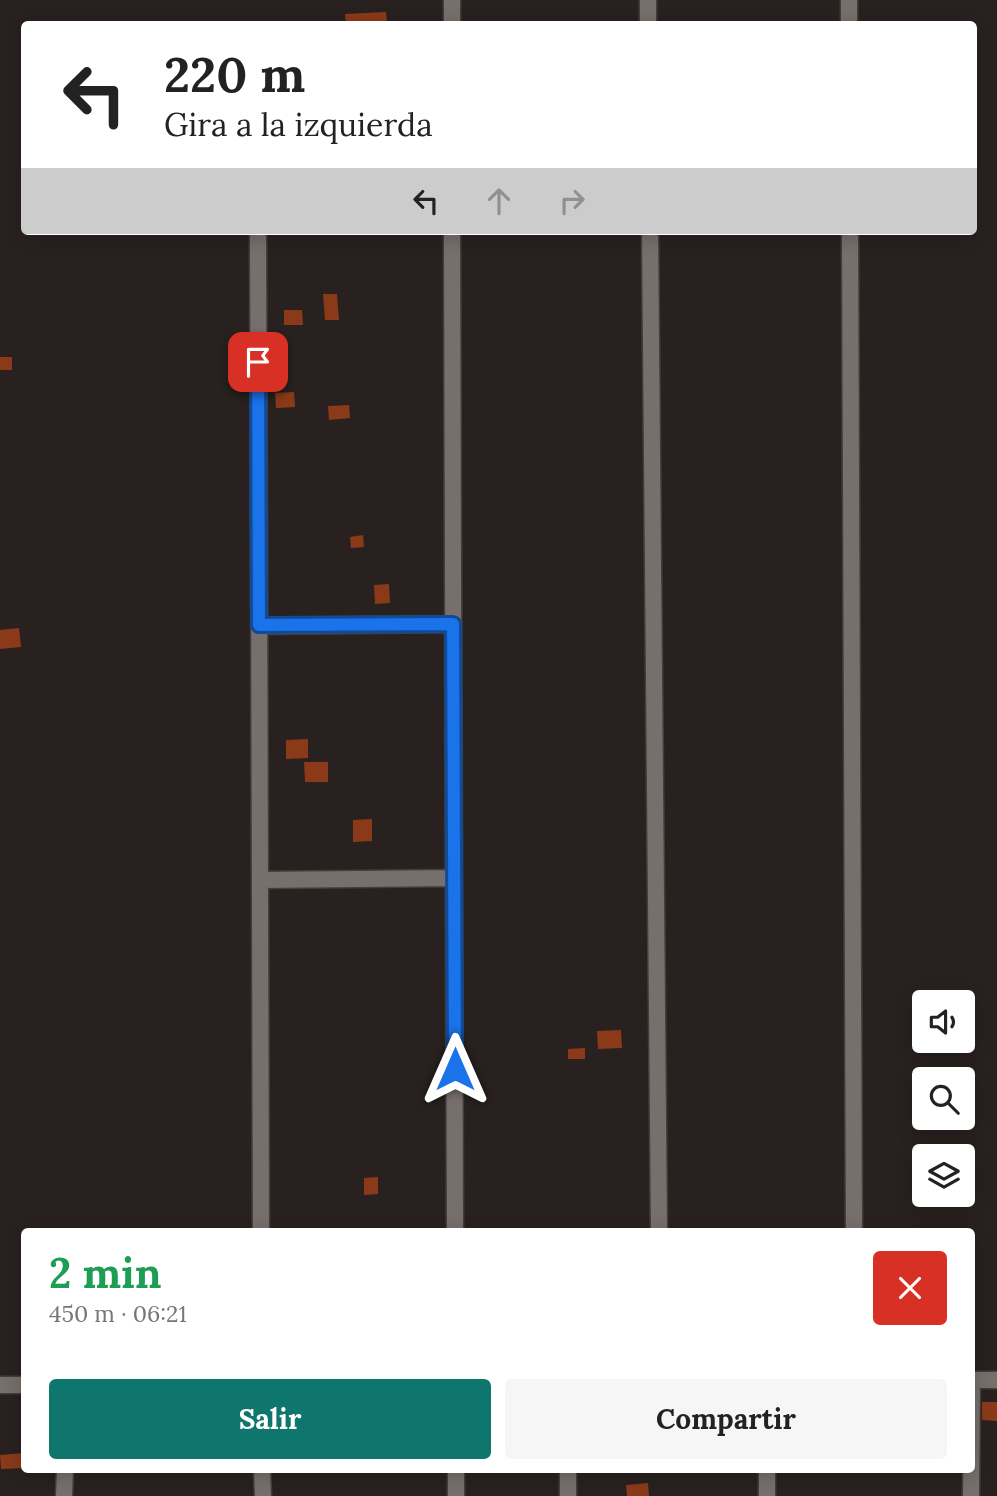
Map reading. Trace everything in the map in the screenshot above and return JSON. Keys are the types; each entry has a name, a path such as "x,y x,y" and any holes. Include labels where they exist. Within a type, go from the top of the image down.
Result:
{"street":[{"path":"452,0 452,21"},
{"path":"648,0 648,21"},
{"path":"849,0 849,21"},
{"path":"258,235 261,1228"},
{"path":"452,235 455,1228"},
{"path":"650,235 659,1228"},
{"path":"850,235 854,1228"},
{"path":"259,625 453,624"},
{"path":"260,880 454,878"},
{"path":"975,1380 997,1380"},
{"path":"0,1385 21,1385"},
{"path":"64,1496 65,1473"},
{"path":"262,1473 262,1496"},
{"path":"456,1473 456,1496"},
{"path":"568,1473 568,1496"},
{"path":"767,1473 767,1496"},
{"path":"971,1473 971,1496"}],"building":[{"path":"386,12 387,21 346,21 345,14"},
{"path":"323,294 337,294 339,320 325,320"},
{"path":"284,310 302,310 303,325 284,325"},
{"path":"0,357 12,357 12,370 0,370"},
{"path":"294,392 295,407 276,408 275,393"},
{"path":"349,405 350,418 329,420 328,406"},
{"path":"363,535 364,547 351,548 350,537"},
{"path":"389,584 390,603 375,604 374,585"},
{"path":"19,628 21,647 0,649 0,630"},
{"path":"308,739 308,758 286,759 286,740"},
{"path":"304,762 328,762 328,782 305,782"},
{"path":"372,819 372,841 353,842 353,820"},
{"path":"621,1030 622,1048 598,1049 597,1031"},
{"path":"585,1048 585,1059 568,1059 568,1049"},
{"path":"378,1177 378,1194 364,1195 364,1178"},
{"path":"982,1402 997,1402 997,1421 982,1420"},
{"path":"21,1453 21,1468 1,1469 0,1455"},
{"path":"648,1483 649,1496 627,1496 626,1485"}],"route":[{"path":"258,362 259,625 453,624 455,1069"}]}
